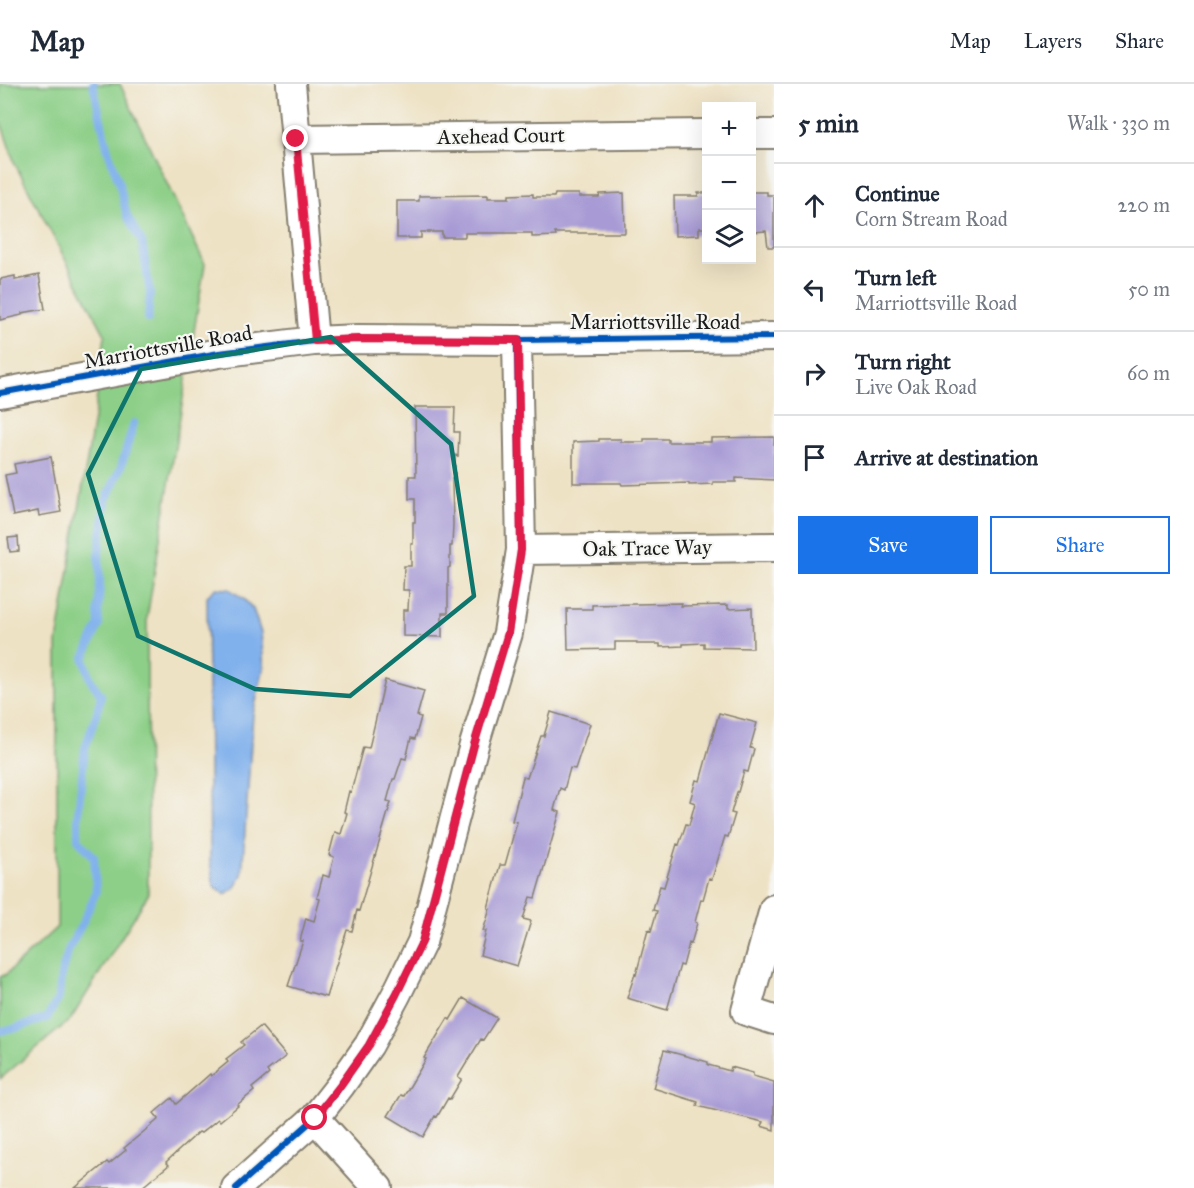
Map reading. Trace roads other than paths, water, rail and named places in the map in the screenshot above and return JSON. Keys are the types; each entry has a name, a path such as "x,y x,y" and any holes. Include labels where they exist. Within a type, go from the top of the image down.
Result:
{"street":[{"path":"291,84 315,341"},
{"name":"Axehead Court","path":"296,139 702,134"},
{"path":"756,134 774,134"},
{"name":"Marriottsville Road","path":"0,393 219,353 315,341 774,337"},
{"path":"236,1188 315,1118 340,1086 369,1045 422,942 474,745 508,633 521,550 518,340"},
{"name":"Oak Trace Way","path":"521,550 774,547"},
{"path":"774,909 746,1011 774,1020"},
{"path":"315,1118 378,1188"}],"water":[{"path":"216,588 229,589 244,599 253,609 261,633 264,667 253,714 242,875 234,889 225,894 214,887 210,862 207,596"}],"waterway":[{"path":"93,84 107,147 127,216 142,242 150,293 148,319"},
{"path":"0,1031 47,1018 59,997 61,975 69,948 96,892 94,857 78,839 78,813 85,748 101,695 91,681 84,658 99,625 99,552 106,500 121,467 134,423"}]}
